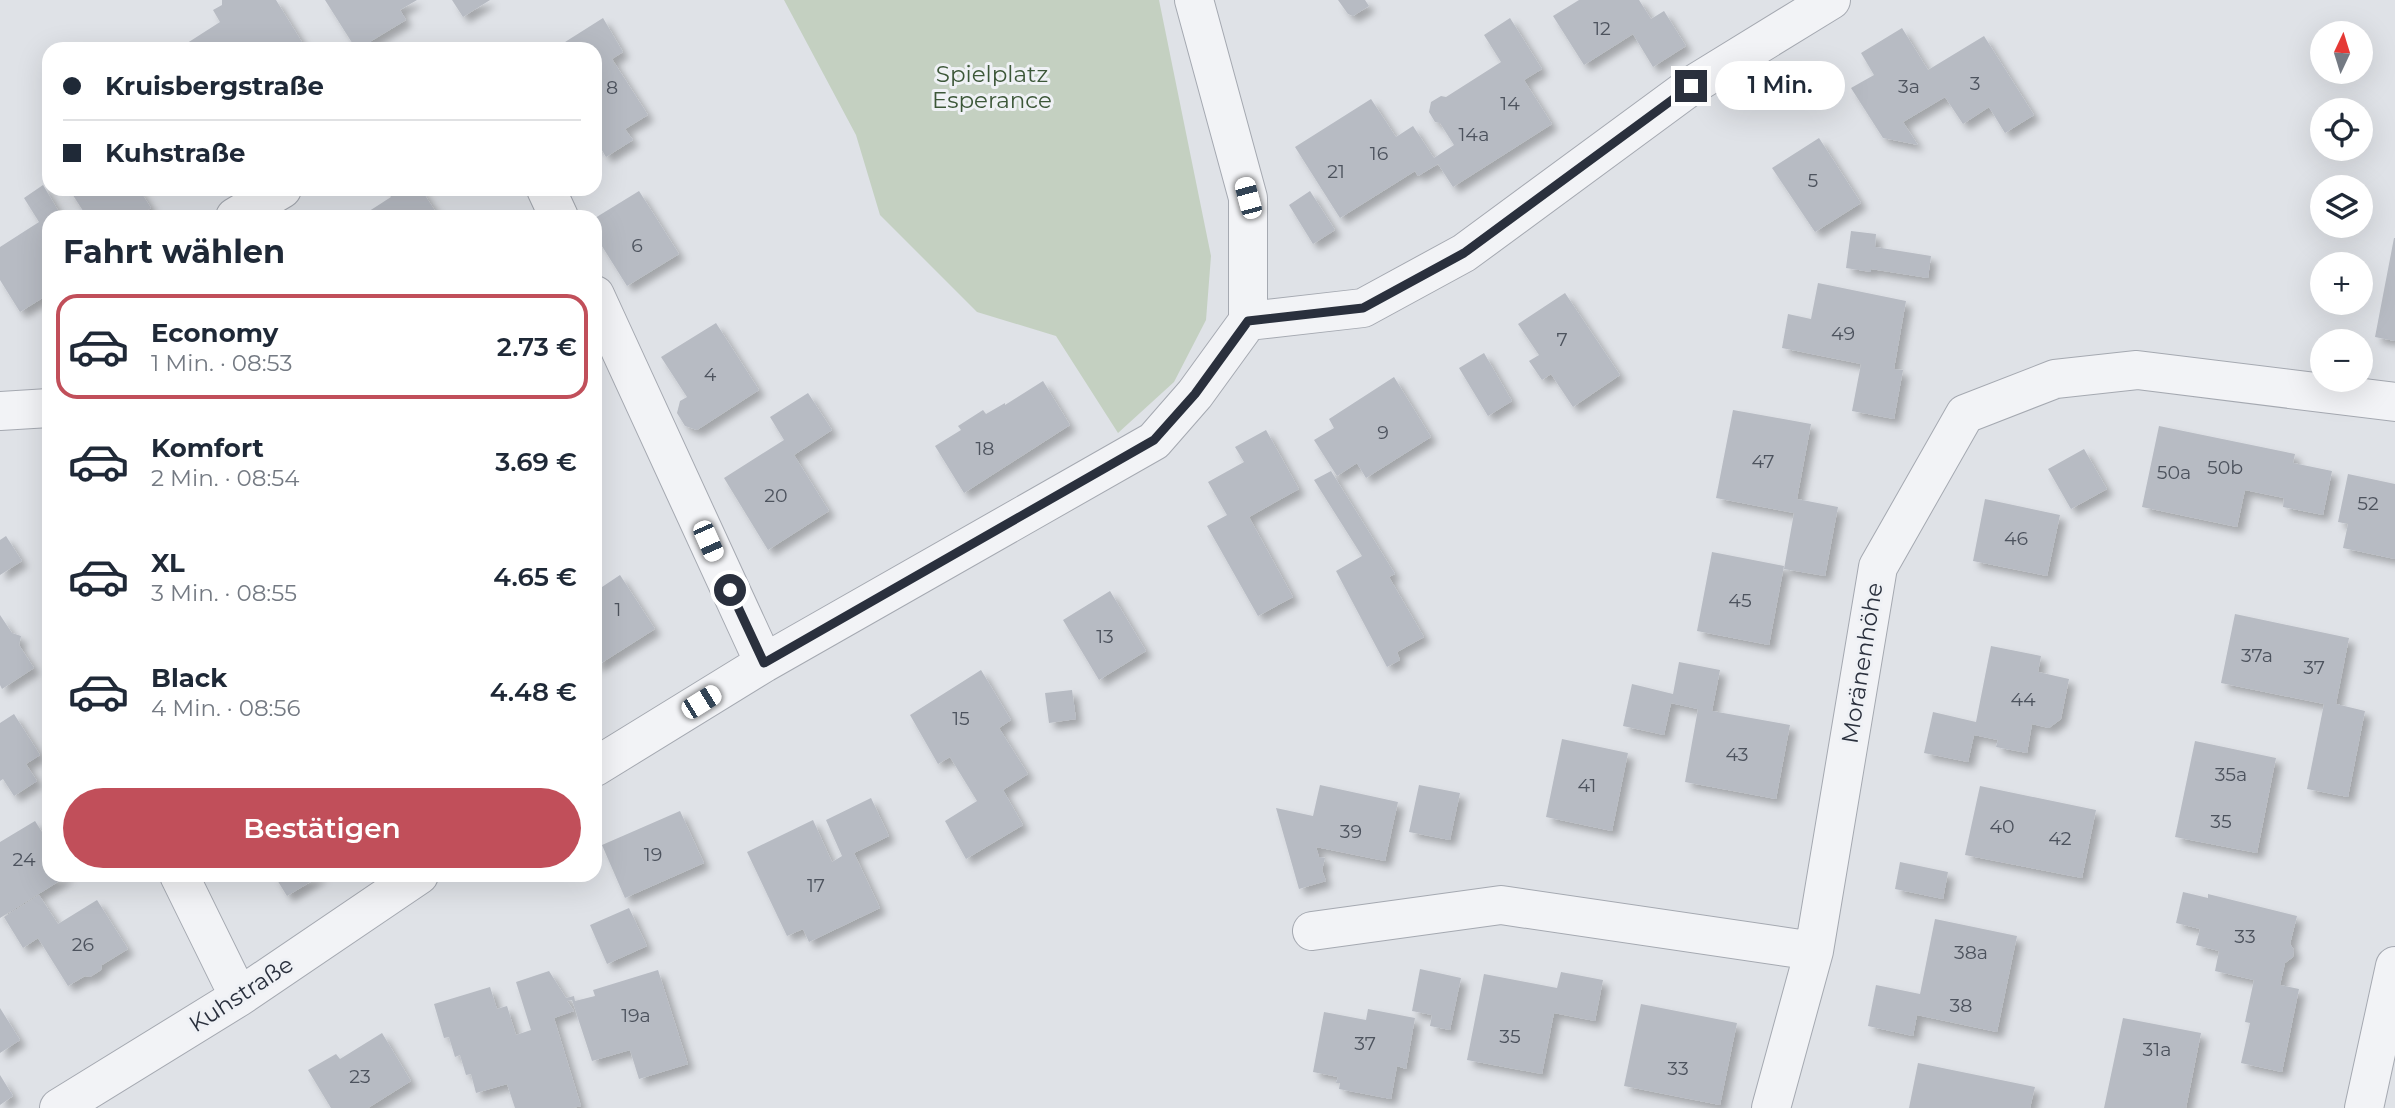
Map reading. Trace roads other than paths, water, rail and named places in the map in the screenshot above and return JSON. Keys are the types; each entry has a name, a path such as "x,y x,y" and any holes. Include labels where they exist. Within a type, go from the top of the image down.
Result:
{"street":[{"path":"602,763 764,663 1154,440 1195,394 1248,321 1248,198 1194,0"},
{"path":"1248,321 1363,308 1453,259 1691,86 1831,0"},
{"path":"247,210 270,196"},
{"path":"602,310 764,663"},
{"name":"Moränenhöhe","path":"1771,1108 1814,951 1878,567 1965,414 2055,379 2137,370 2395,402"},
{"path":"0,411 42,408"},
{"path":"182,882 239,997"},
{"name":"Kuhstraße","path":"59,1108 239,997 409,882"},
{"path":"1312,931 1501,905 1814,951"},
{"path":"2364,1108 2395,966"}],"park label":[{"name":"Spielplatz Esperance","path":"992,87"}]}
